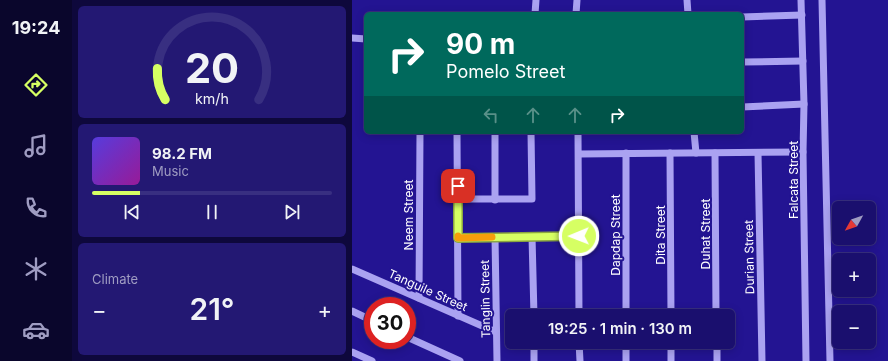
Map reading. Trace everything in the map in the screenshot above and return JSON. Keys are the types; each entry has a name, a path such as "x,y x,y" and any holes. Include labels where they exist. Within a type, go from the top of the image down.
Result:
{"street":[{"path":"535,12 536,0"},
{"path":"576,0 576,12"},
{"path":"687,0 688,12"},
{"name":"Falcata Street","path":"801,0 804,104 806,361"},
{"path":"822,0 830,361"},
{"path":"744,17 802,15"},
{"path":"352,38 364,39"},
{"path":"744,62 803,61"},
{"path":"744,107 804,104"},
{"name":"Neem Street","path":"419,298 420,134"},
{"path":"457,134 458,316"},
{"path":"494,134 495,200"},
{"path":"458,199 532,199 531,134"},
{"path":"578,134 579,309"},
{"path":"694,134 696,153"},
{"name":"Durian Street","path":"758,152 762,361"},
{"path":"579,154 804,152"},
{"name":"Dapdap Street","path":"626,153 626,309"},
{"name":"Dita Street","path":"670,153 671,309"},
{"name":"Duhat Street","path":"715,153 716,309"},
{"path":"532,236 534,309"},
{"path":"458,238 579,236"},
{"name":"Tanglin Street","path":"495,237 497,361"},
{"name":"Tanguile Street","path":"352,269 496,332"},
{"path":"352,311 364,317"},
{"path":"416,341 460,361"},
{"path":"534,349 534,361"},
{"path":"580,349 580,361"},
{"path":"626,349 626,361"},
{"path":"671,349 671,361"},
{"path":"716,349 717,361"},
{"path":"352,352 372,361"}],"slow traffic":[{"path":"458,236 458,238 492,237"}],"route":[{"path":"458,186 458,238 579,236"}]}
